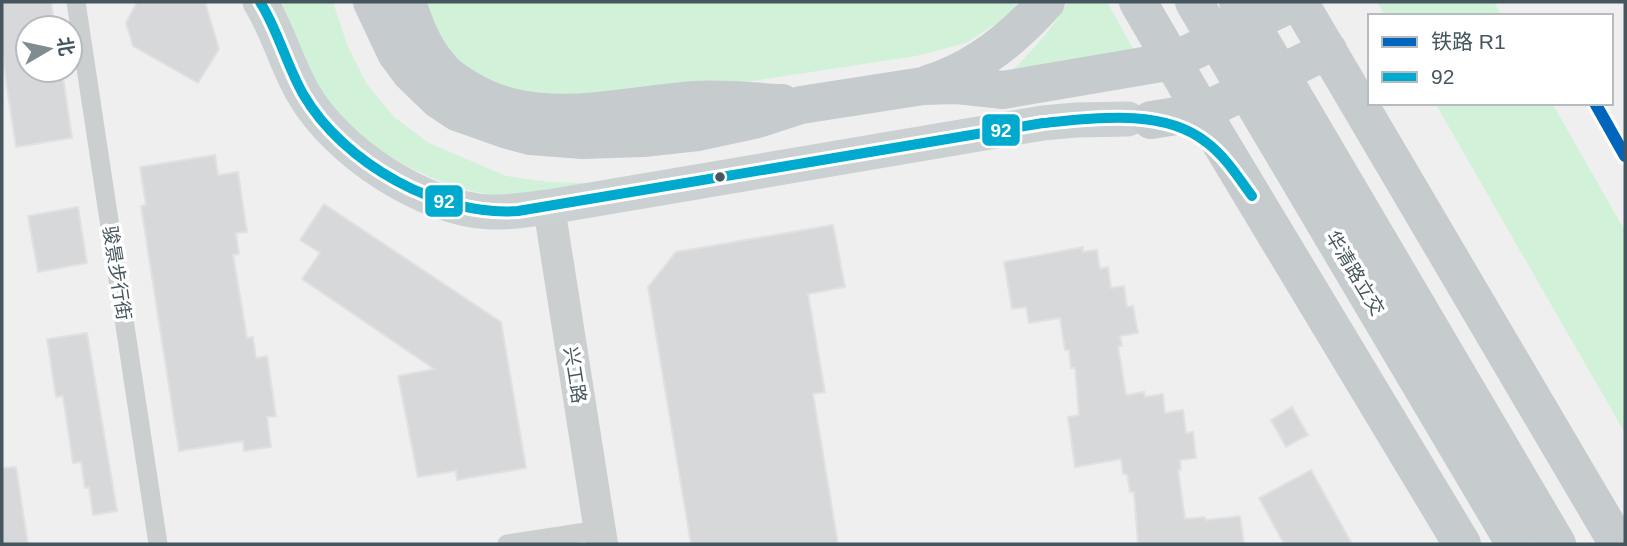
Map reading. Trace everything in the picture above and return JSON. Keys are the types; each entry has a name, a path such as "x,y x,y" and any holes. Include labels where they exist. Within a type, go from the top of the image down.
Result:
{"main road":[{"path":"260,2 298,85 312,108 364,159 423,194 461,208 489,212 549,207 1043,123 1139,119 1202,112 1328,50"},
{"path":"372,2 396,53 418,81 439,100 457,112 483,123 530,136 583,140 676,135 728,127 822,101"},
{"path":"407,2 425,46 438,66 455,81 475,94 525,111 546,114 733,98 794,104 923,86 957,85 1003,90 1173,61 1296,2 1328,50 1618,544"},
{"path":"923,86 941,80 996,50 1009,41 1046,2"},
{"path":"1138,2 1462,544"},
{"name":"华清路立交","path":"1195,2 1515,544"},
{"name":"华清路立交","path":"1238,2 1557,544"},
{"path":"1116,72 1145,76 1155,89 1157,96 1153,108 1139,119"},
{"path":"1139,119 1181,126 1208,143 1233,169 1252,196"}],"street":[{"name":"骏景步行街","path":"76,2 158,544"},
{"name":"兴工路","path":"549,207 600,537"},
{"path":"507,544 600,537"}],"green space":[{"path":"275,2 333,2 348,47 366,83 394,117 429,143 506,176 548,182 587,183 531,195 487,194 460,188 406,165 381,150 338,113 315,81"},
{"path":"416,2 1018,2 1008,16 966,43 916,56 628,100 551,102 469,78"},
{"path":"1068,2 1107,2 1135,52 1008,74 1041,40"},
{"path":"1377,2 1494,2 1501,14 1384,14"},
{"path":"1436,105 1553,105 1625,231 1625,433"}],"building":[{"path":"2,2 51,2 53,14 14,14 14,84 64,84 72,138 16,147 2,54"},
{"path":"137,2 205,2 219,49 198,83 133,46 126,23"},
{"path":"215,155 218,175 238,172 247,232 236,233 239,254 233,255 247,338 253,337 256,358 267,356 276,416 267,417 271,447 244,451 243,441 179,451 141,206 146,205 140,167"},
{"path":"324,204 501,322 526,468 457,480 456,471 418,477 398,376 434,369 302,279 320,253 300,240"},
{"path":"78,207 87,263 38,272 28,216"},
{"path":"833,225 845,287 808,294 825,392 813,394 838,544 691,544 648,287 676,252"},
{"path":"1083,247 1083,252 1097,250 1100,269 1108,267 1111,288 1124,286 1127,307 1133,306 1138,333 1120,336 1122,346 1118,346 1126,395 1144,392 1145,397 1163,394 1165,413 1183,410 1186,433 1193,432 1196,458 1180,460 1181,470 1178,470 1185,519 1205,517 1206,520 1240,516 1244,544 1138,544 1134,492 1130,492 1121,459 1075,467 1068,417 1079,415 1075,368 1071,368 1069,350 1065,350 1060,318 1029,323 1026,307 1012,309 1004,262"},
{"path":"87,333 117,511 93,515 89,487 85,488 81,462 73,463 63,396 56,397 47,339"},
{"path":"1292,407 1308,435 1286,447 1271,420"},
{"path":"16,467 28,544 2,544 2,468"},
{"path":"1311,470 1352,544 1284,544 1259,498"}],"rail line":[{"name":"R1","path":"1596,105 1625,156"}],"transit line":[{"name":"92","path":"260,2 303,94 320,119 342,142 396,181 457,205 488,211 518,211 1043,123 1106,118 1149,120 1189,131 1219,154 1252,196"}]}
